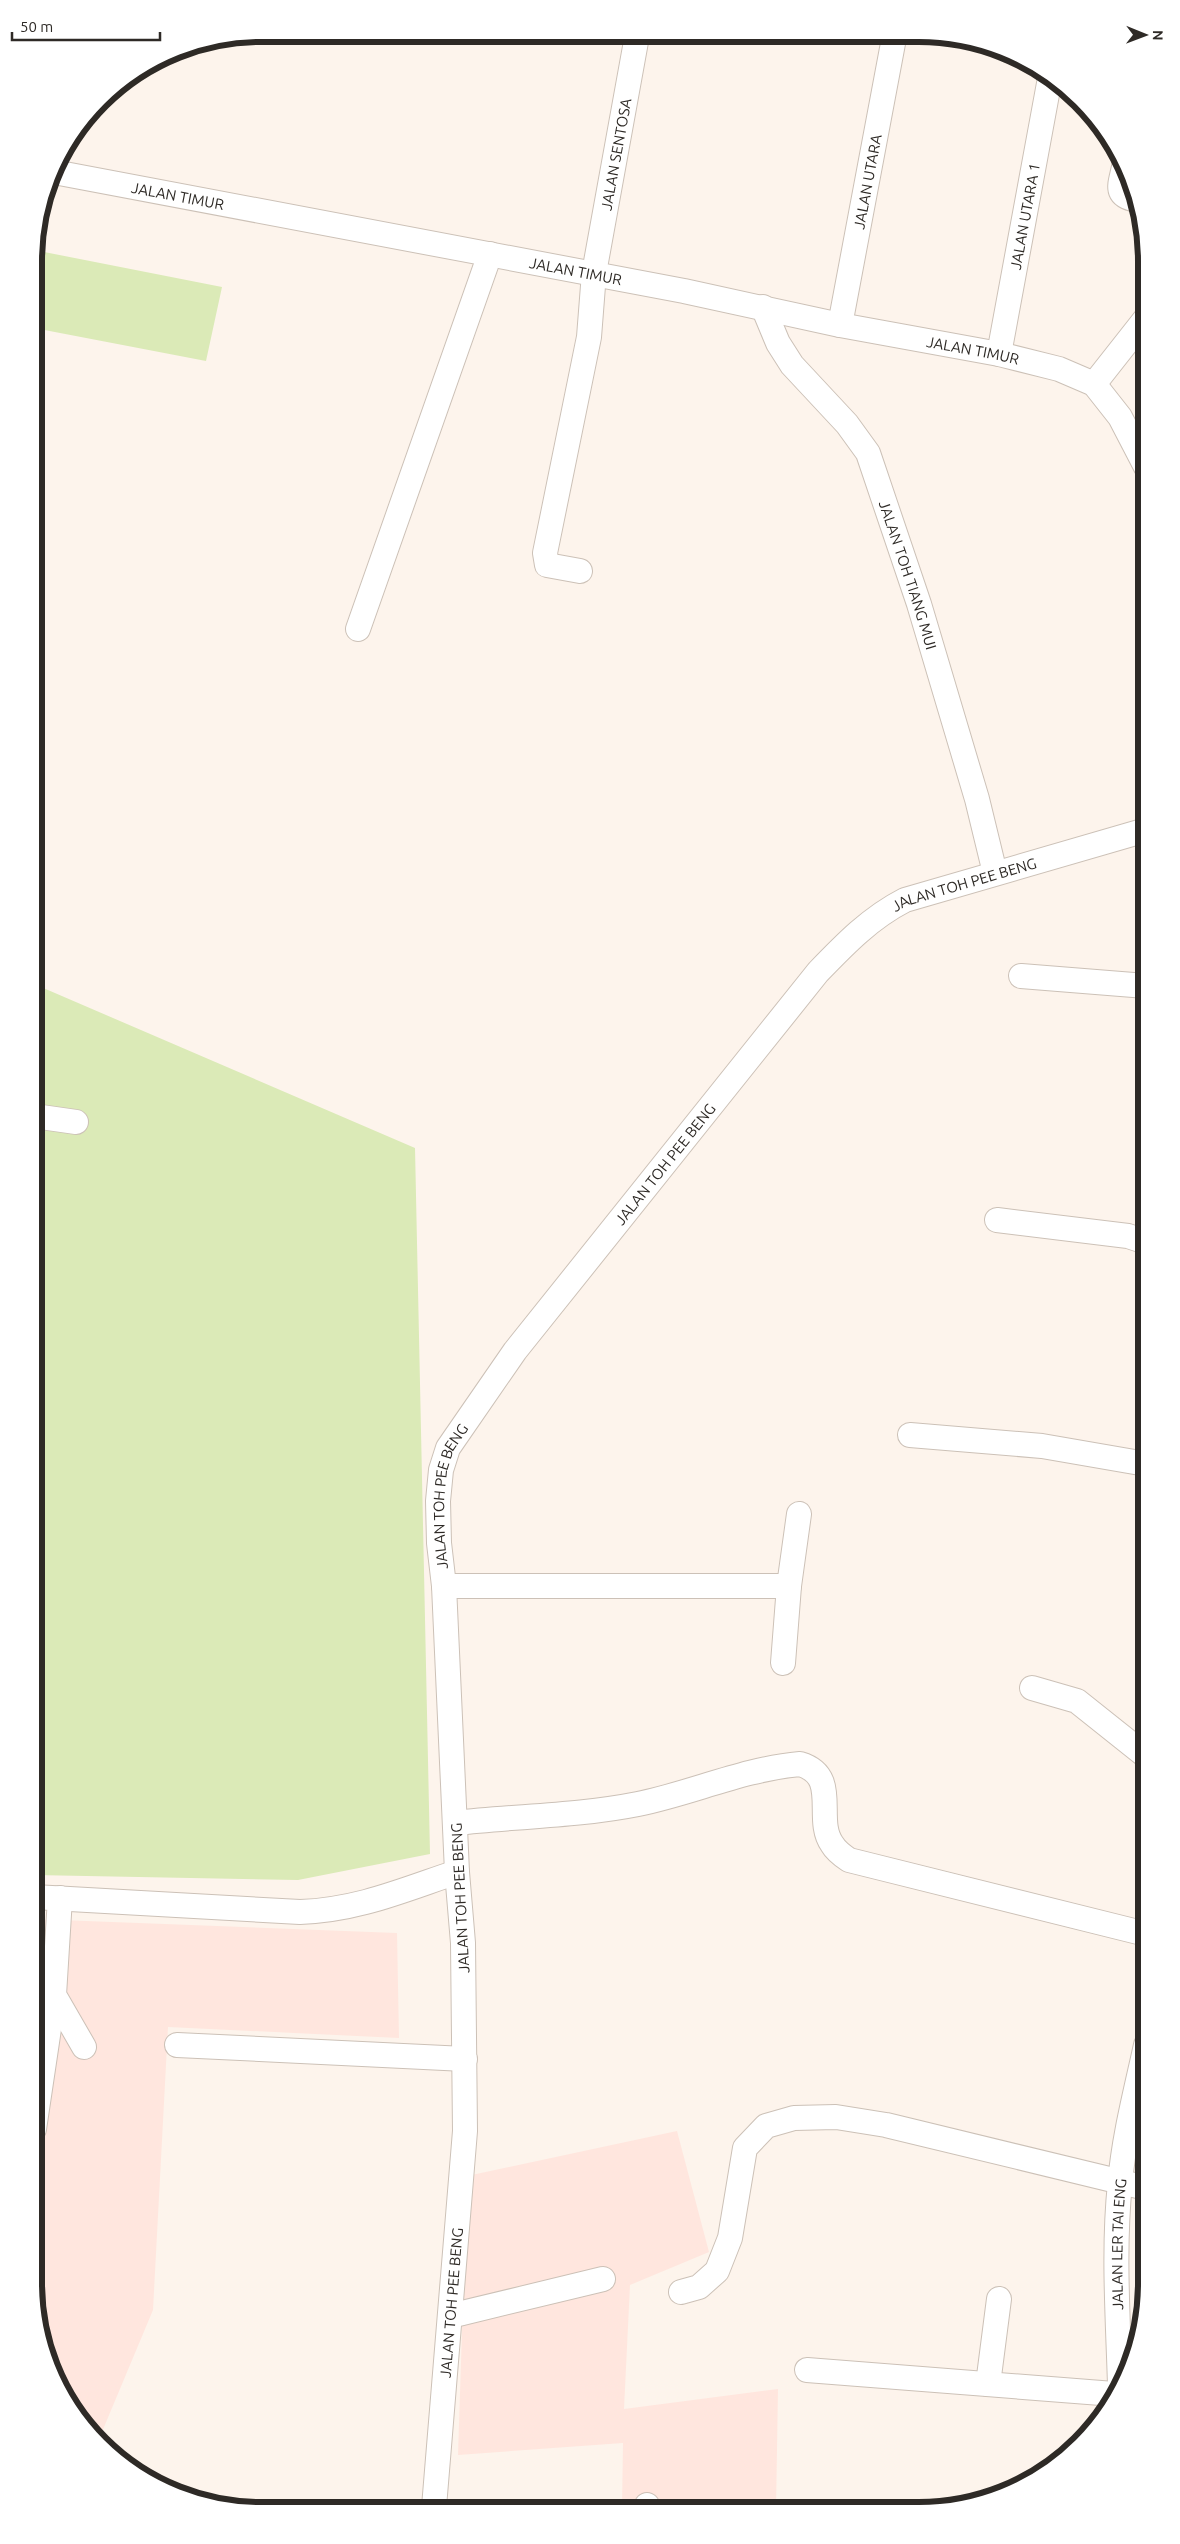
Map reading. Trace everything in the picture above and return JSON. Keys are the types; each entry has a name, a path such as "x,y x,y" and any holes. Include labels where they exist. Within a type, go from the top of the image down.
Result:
{"street":[{"name":"JALAN SENTOSA","path":"580,571 547,565 545,553 589,336 594,273 636,42"},
{"name":"JALAN UTARA","path":"840,324 893,42"},
{"name":"JALAN UTARA 1","path":"999,354 1049,85"},
{"name":"JALAN TIMUR","path":"61,173 594,273 840,324 999,354 1059,369 1094,384"},
{"path":"1122,180 1120,189 1122,194 1128,198"},
{"path":"358,629 490,254"},
{"name":"JALAN TOH TIANG MUI","path":"763,307 778,343 792,365 847,424 868,453 919,604 976,800 995,873"},
{"path":"1138,328 1094,384 1120,417 1138,452"},
{"name":"JALAN TOH PEE BENG","path":"434,2502 465,2131 464,1943 456,1872 456,1823 444,1586 439,1543 438,1500 442,1470 448,1448 515,1351 818,972 852,937 880,914 905,900 1138,832"},
{"path":"1021,976 1138,985"},
{"path":"42,1117 76,1122"},
{"path":"997,1220 1128,1236 1138,1239"},
{"path":"910,1435 1042,1446 1138,1463"},
{"path":"783,1663 789,1586 799,1514"},
{"path":"444,1586 789,1586"},
{"path":"1032,1688 1077,1701 1138,1750"},
{"path":"456,1823 502,1817 598,1812 663,1798 737,1775 800,1764 810,1767 817,1773 822,1782 826,1831 831,1844 849,1860 1138,1932"},
{"path":"42,1897 300,1912 328,1911 354,1907 456,1872"},
{"path":"42,2076 54,1996 60,1898"},
{"path":"54,1996 84,2047"},
{"path":"177,2045 465,2059"},
{"name":"JALAN LER TAI ENG","path":"1120,2369 1117,2226 1120,2182 1138,2082"},
{"path":"681,2292 699,2286 717,2271 730,2238 745,2148 766,2126 794,2118 836,2118 886,2124 1138,2186"},
{"path":"450,2316 603,2279"},
{"path":"988,2384 1000,2299"},
{"path":"807,2370 1107,2393"}],"shaded area":[{"path":"42,1919 397,1933 399,2038 168,2027 153,2310 102,2432 79,2404 65,2379 54,2353 44,2311 42,2282"},
{"path":"677,2131 709,2252 630,2285 624,2409 778,2389 776,2502 622,2502 623,2443 458,2455 467,2176"}],"green space":[{"path":"43,252 222,287 206,361 42,330"},
{"path":"42,987 415,1148 430,1854 298,1880 42,1875"}]}
